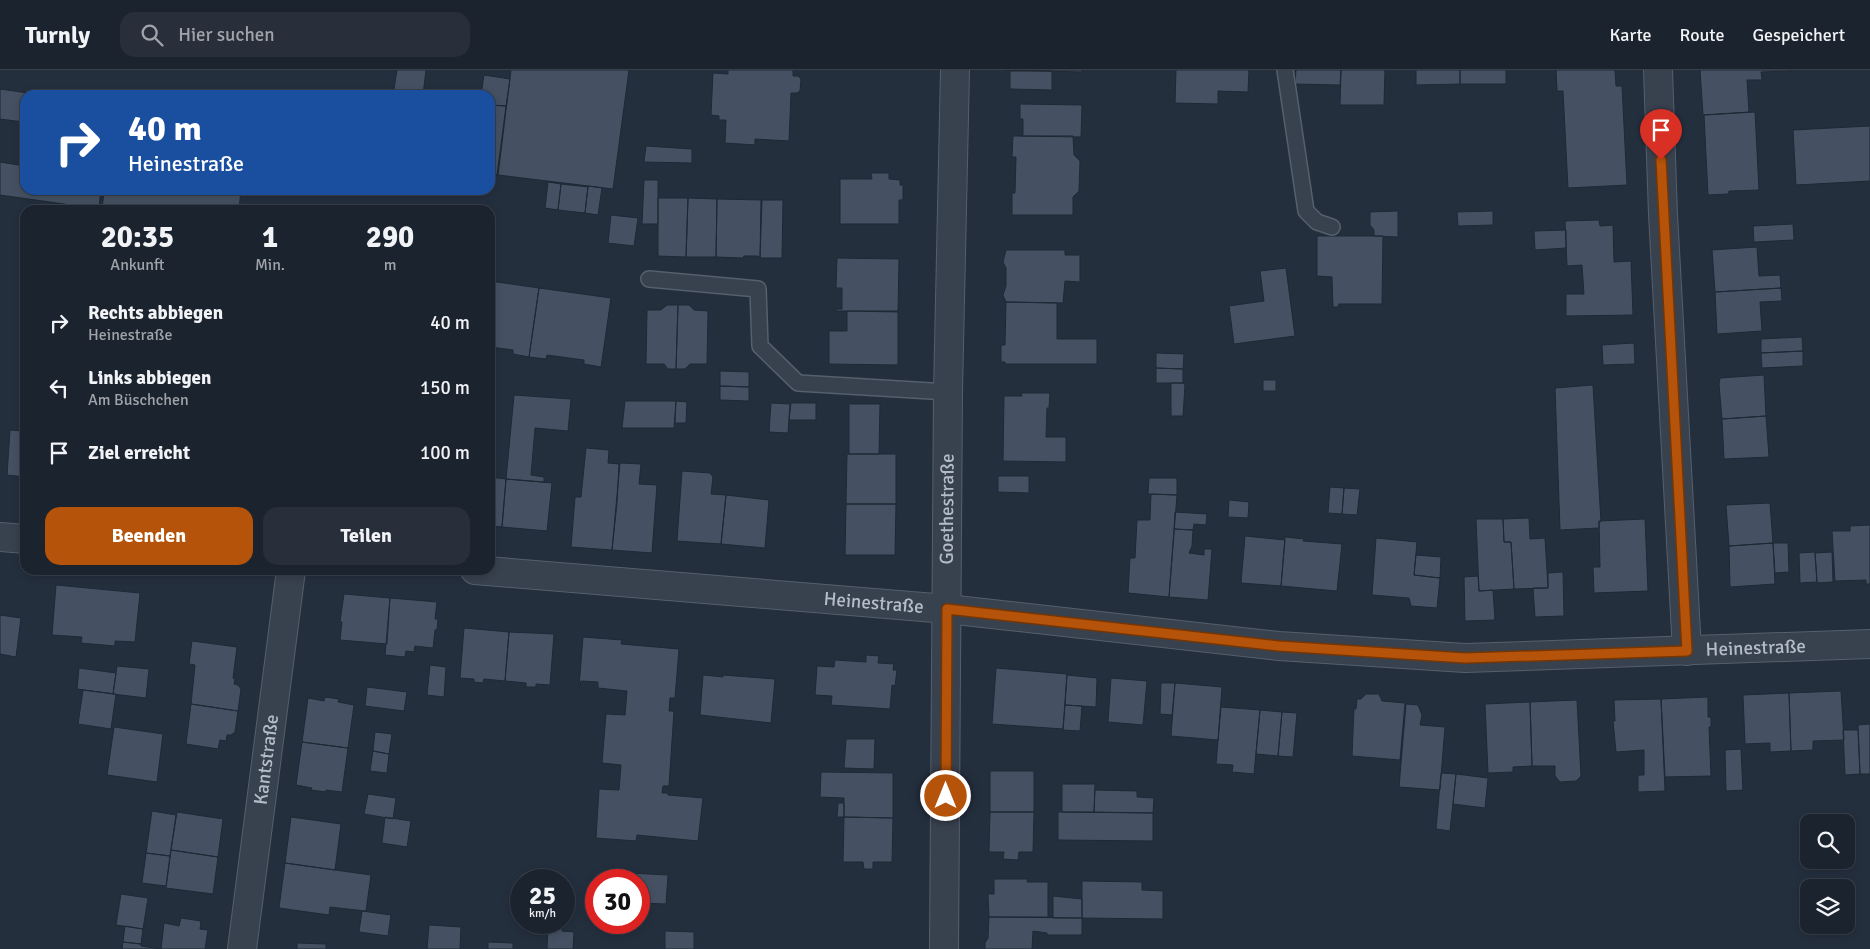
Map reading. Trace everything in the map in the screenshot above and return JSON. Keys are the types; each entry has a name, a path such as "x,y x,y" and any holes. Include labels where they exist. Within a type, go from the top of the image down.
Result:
{"street":[{"name":"Goethestraße","path":"944,949 948,392 955,70"},
{"path":"1658,70 1663,214 1687,651"},
{"path":"0,537 20,539"},
{"name":"Heinestraße","path":"495,572 947,609 1279,646 1465,658 1870,644"},
{"name":"Kantstraße","path":"242,949 290,575"}],"lane":[{"path":"1285,70 1306,211 1317,222 1332,227"},
{"path":"649,279 758,289 760,346 798,383 948,392"}],"building":[{"path":"397,70 426,70 424,90 394,90"},
{"path":"511,70 629,70 613,189 498,175"},
{"path":"728,70 793,70 793,76 798,76 801,79 800,91 791,93 789,141 755,139 755,145 725,143 726,120 719,120 719,116 711,115 713,73 728,74"},
{"path":"1005,70 1082,70 1082,72"},
{"path":"1176,70 1249,70 1248,92 1218,91 1218,104 1175,103"},
{"path":"1296,70 1341,70 1340,85 1295,84"},
{"path":"1341,70 1385,70 1384,105 1340,105"},
{"path":"1416,70 1460,70 1460,84 1416,85"},
{"path":"1460,70 1506,70 1506,84 1460,84"},
{"path":"1556,70 1615,70 1616,86 1622,86 1627,185 1568,188 1563,91 1557,91"},
{"path":"1700,70 1791,71 1761,72 1762,80 1747,80 1749,112 1703,115"},
{"path":"1010,71 1052,71 1052,90 1010,89"},
{"path":"484,75 510,79 506,106 495,105 495,90 482,90"},
{"path":"0,89 20,92 20,122 0,119"},
{"path":"1020,104 1082,105 1081,137 1020,136 1023,135 1023,119 1020,119"},
{"path":"495,105 506,106 497,175 495,175"},
{"path":"1755,112 1759,190 1729,191 1728,194 1708,195 1704,115"},
{"path":"1870,126 1870,181 1796,185 1793,130"},
{"path":"1013,136 1073,136 1074,155 1080,161 1079,191 1073,197 1073,215 1012,215 1012,193 1015,193 1016,157 1012,157"},
{"path":"646,146 692,149 692,163 644,162"},
{"path":"0,162 20,165 20,195 100,195 99,205 71,205 0,195"},
{"path":"871,173 889,173 889,179 900,180 900,185 903,185 903,200 899,200 899,224 840,224 840,179 872,179"},
{"path":"644,180 658,180 658,224 642,224"},
{"path":"548,182 561,184 558,210 545,208"},
{"path":"561,184 588,187 585,213 558,210"},
{"path":"588,186 602,188 598,215 585,213"},
{"path":"104,195 240,195 240,205 102,205"},
{"path":"658,198 688,198 686,257 658,256"},
{"path":"688,198 717,199 716,257 686,257"},
{"path":"717,199 761,200 760,258 758,256 744,256 743,258 716,257"},
{"path":"762,200 783,200 782,258 760,258"},
{"path":"1398,211 1398,237 1374,236 1374,230 1370,225 1370,212"},
{"path":"1493,211 1493,225 1458,226 1457,212"},
{"path":"611,215 638,218 634,246 608,243"},
{"path":"1599,220 1600,226 1613,225 1614,262 1631,261 1633,315 1566,316 1566,294 1584,294 1582,265 1567,266 1565,221"},
{"path":"1793,224 1794,240 1754,242 1753,226"},
{"path":"1566,230 1566,248 1535,250 1534,231"},
{"path":"1317,236 1383,236 1382,304 1339,304 1338,307 1333,307 1332,277 1317,276"},
{"path":"1757,247 1759,276 1780,275 1781,288 1715,292 1712,250"},
{"path":"1006,250 1065,250 1065,255 1080,255 1080,282 1065,281 1063,303 1006,302 1003,295 1006,286 1006,268 1003,262"},
{"path":"837,258 899,259 898,311 836,311 836,309 842,309 842,288 836,288"},
{"path":"1286,268 1295,336 1234,344 1229,306 1264,301 1260,271"},
{"path":"495,282 539,288 529,357 513,354 513,350 495,348"},
{"path":"539,288 611,298 601,367 584,364 584,360 547,355 546,359 529,357"},
{"path":"1781,288 1782,301 1760,302 1762,331 1717,334 1715,292"},
{"path":"1006,302 1057,303 1057,339 1097,339 1097,364 1005,364 1005,362 1001,362 1001,345 1005,345"},
{"path":"667,305 678,305 676,369 668,369 664,364 646,364 647,310 661,310"},
{"path":"678,305 689,305 694,310 708,311 707,364 690,364 685,369 676,369"},
{"path":"847,311 898,312 898,365 829,364 829,331 847,331"},
{"path":"1802,337 1803,351 1761,353 1761,339"},
{"path":"1634,343 1635,364 1603,365 1602,345"},
{"path":"1803,351 1803,366 1762,368 1761,353"},
{"path":"1156,353 1184,354 1183,369 1156,368"},
{"path":"1156,368 1183,369 1183,383 1156,383"},
{"path":"720,371 749,372 749,387 720,386"},
{"path":"1764,375 1766,416 1722,419 1720,378"},
{"path":"1263,380 1276,380 1276,391 1263,391"},
{"path":"1171,383 1183,383 1185,385 1183,416 1171,416"},
{"path":"1593,385 1601,522 1599,521 1599,528 1560,530 1555,388"},
{"path":"720,386 749,387 749,401 720,400"},
{"path":"1021,393 1050,393 1049,408 1047,408 1046,437 1066,437 1066,462 1003,461 1004,396 1022,396"},
{"path":"514,395 571,399 568,431 535,428 531,475 544,477 544,482 506,479"},
{"path":"625,401 676,401 674,428 622,428"},
{"path":"676,401 687,402 686,423 675,423"},
{"path":"771,403 790,404 788,433 769,432"},
{"path":"791,403 816,403 816,420 789,420"},
{"path":"849,404 880,404 879,454 849,454"},
{"path":"1766,416 1769,457 1724,459 1722,419"},
{"path":"10,430 20,431 20,476 7,475"},
{"path":"586,448 609,450 608,463 619,464 612,550 571,547 575,497 581,497"},
{"path":"847,454 896,454 896,504 846,504"},
{"path":"620,463 641,464 639,484 657,485 652,553 612,550"},
{"path":"682,471 710,473 713,477 711,494 726,495 721,544 677,541"},
{"path":"998,476 1029,476 1029,493 998,492"},
{"path":"495,478 506,479 502,527 495,526"},
{"path":"1149,478 1177,478 1177,495 1148,494"},
{"path":"506,479 552,483 547,531 502,527"},
{"path":"1330,487 1344,488 1342,514 1328,513"},
{"path":"1344,488 1360,489 1357,515 1342,514"},
{"path":"1151,494 1177,495 1169,597 1128,593 1130,558 1135,558 1137,520 1150,520"},
{"path":"726,495 769,500 765,548 721,544"},
{"path":"1229,500 1249,502 1248,518 1228,517"},
{"path":"1770,503 1773,543 1729,546 1726,505"},
{"path":"846,504 896,504 895,555 845,555"},
{"path":"1175,512 1207,514 1206,525 1194,524 1193,530 1174,529"},
{"path":"1529,518 1530,539 1545,538 1548,588 1514,589 1511,542 1504,542 1503,519"},
{"path":"1476,519 1503,519 1504,542 1511,542 1514,589 1479,591"},
{"path":"1645,519 1648,591 1594,593 1593,567 1600,567 1599,521"},
{"path":"1870,525 1870,584 1866,584 1866,580 1835,581 1832,531 1850,531 1850,526"},
{"path":"1174,529 1193,530 1192,546 1189,553 1204,555 1204,549 1212,549 1208,600 1169,597"},
{"path":"1245,536 1285,540 1281,586 1241,583"},
{"path":"1285,537 1304,539 1303,541 1342,544 1337,591 1281,586"},
{"path":"1376,538 1417,542 1414,575 1440,578 1437,608 1411,606 1409,598 1372,595"},
{"path":"1773,543 1788,543 1789,572 1775,573"},
{"path":"1773,543 1775,584 1730,587 1729,546"},
{"path":"1815,552 1817,582 1800,583 1799,553"},
{"path":"1832,552 1833,582 1817,583 1815,553"},
{"path":"1416,555 1441,557 1440,578 1414,575"},
{"path":"1563,572 1564,616 1535,617 1533,588 1548,588 1548,573"},
{"path":"1478,576 1479,591 1493,590 1495,620 1465,621 1464,577"},
{"path":"56,585 140,593 135,642 115,641 115,646 81,643 82,637 52,635"},
{"path":"344,594 390,598 387,644 340,640 342,622 340,622"},
{"path":"390,598 437,602 435,619 438,619 433,648 415,646 414,652 406,651 405,657 385,655"},
{"path":"0,615 21,618 16,657 0,654"},
{"path":"464,628 509,632 505,681 484,679 483,683 474,682 474,679 460,678"},
{"path":"509,632 554,634 550,685 536,684 536,687 526,687 526,683 505,681"},
{"path":"583,637 622,640 621,644 679,649 675,698 670,698 669,711 674,711 669,786 663,786 662,793 703,798 698,841 637,835 636,841 596,838 599,789 619,790 621,765 602,763 606,714 625,715 627,691 598,688 598,682 581,681 579,687"},
{"path":"192,641 237,647 233,678 235,679 234,684 238,685 241,689 238,711 191,704 195,665 189,664"},
{"path":"866,655 879,656 878,663 894,664 893,670 897,670 895,686 892,685 890,709 831,705 832,696 815,695 817,666 834,667 835,660 866,662"},
{"path":"430,665 446,667 444,697 427,695"},
{"path":"117,666 149,669 146,698 113,694"},
{"path":"79,668 116,673 113,694 77,689"},
{"path":"996,668 1067,674 1063,729 992,724"},
{"path":"703,675 775,679 771,723 700,715"},
{"path":"1067,675 1097,678 1096,707 1065,705"},
{"path":"1111,678 1147,681 1143,725 1108,722"},
{"path":"1161,683 1175,683 1172,715 1160,714"},
{"path":"1175,683 1222,687 1218,740 1171,736"},
{"path":"367,687 407,692 404,711 365,706"},
{"path":"83,690 116,694 111,729 78,724"},
{"path":"1841,691 1844,740 1813,741 1813,750 1791,751 1789,693"},
{"path":"1789,693 1791,751 1770,752 1770,743 1745,744 1743,695"},
{"path":"1366,694 1379,694 1382,701 1405,703 1400,760 1352,756 1354,709 1356,709 1357,699 1361,699"},
{"path":"325,697 339,699 338,702 354,705 348,748 302,742 308,698 324,701"},
{"path":"1708,697 1708,717 1711,717 1711,727 1709,727 1711,776 1665,777 1661,699"},
{"path":"1661,699 1665,791 1638,792 1638,775 1644,775 1644,750 1616,752 1613,721 1615,721 1614,700"},
{"path":"1577,700 1581,776 1576,781 1560,782 1555,776 1555,766 1532,766 1530,702"},
{"path":"1530,702 1532,766 1513,767 1513,772 1488,773 1485,704"},
{"path":"191,704 238,711 235,732 227,735 226,741 220,740 218,749 186,744"},
{"path":"1406,704 1418,705 1422,715 1420,725 1445,727 1440,790 1399,787"},
{"path":"1065,705 1082,706 1080,731 1063,730"},
{"path":"1221,707 1260,710 1254,774 1232,772 1233,765 1216,764"},
{"path":"1260,710 1282,712 1278,756 1256,754"},
{"path":"1282,712 1297,713 1293,757 1278,756"},
{"path":"1870,724 1870,774 1860,774 1858,725"},
{"path":"114,727 163,734 157,782 107,775"},
{"path":"1843,730 1858,730 1860,774 1845,775"},
{"path":"375,732 392,734 389,754 373,751"},
{"path":"846,739 875,739 874,769 844,768"},
{"path":"302,742 348,748 342,792 311,790 312,788 296,785"},
{"path":"1741,749 1743,790 1726,791 1725,750"},
{"path":"373,751 389,754 387,773 370,771"},
{"path":"990,771 1034,771 1034,812 990,812"},
{"path":"821,772 893,773 893,818 844,817 844,798 820,797"},
{"path":"1441,773 1456,774 1450,831 1436,829"},
{"path":"1456,774 1488,778 1485,808 1453,804"},
{"path":"1062,784 1095,784 1094,812 1062,812"},
{"path":"1095,790 1137,791 1137,797 1154,798 1153,813 1094,812"},
{"path":"368,794 396,798 393,819 364,814"},
{"path":"838,803 844,803 844,817 837,817"},
{"path":"152,811 176,815 170,856 146,853"},
{"path":"177,812 223,819 218,857 171,850"},
{"path":"990,812 1034,812 1033,852 1019,852 1018,860 1003,859 1004,852 989,852"},
{"path":"1058,812 1153,813 1153,841 1058,840"},
{"path":"291,817 341,824 335,870 285,863"},
{"path":"385,817 411,821 407,847 382,843"},
{"path":"844,817 893,818 892,862 873,862 873,869 864,869 863,862 843,862"},
{"path":"171,850 218,857 213,894 166,888"},
{"path":"146,853 170,856 166,886 142,883"},
{"path":"285,863 371,875 366,911 330,907 329,915 279,908"},
{"path":"650,874 668,875 666,904 650,903"},
{"path":"994,879 1028,879 1027,882 1048,882 1048,917 989,917 988,894 994,894"},
{"path":"1082,881 1142,882 1142,890 1163,891 1163,919 1082,918"},
{"path":"121,894 148,898 143,929 116,925"},
{"path":"1053,896 1082,899 1082,918 1053,918"},
{"path":"362,911 391,915 388,936 359,932"},
{"path":"989,917 1082,918 1082,935 1047,935 1047,933 1033,931 1032,949 985,949 985,943 988,938"},
{"path":"181,918 201,921 200,929 208,930 205,949 161,949 164,923 179,926"},
{"path":"429,925 461,927 460,949 427,949"},
{"path":"125,926 143,929 141,944 123,942"},
{"path":"665,931 694,932 694,949 665,949"},
{"path":"548,934 574,934 573,949 547,949"},
{"path":"123,942 141,944 141,946 160,949 122,949"},
{"path":"488,942 513,943 513,949 488,949"},
{"path":"297,943 326,944 326,949 297,949"}],"route":[{"path":"946,796 947,609 1279,646 1465,658 1687,651 1661,160"}]}
